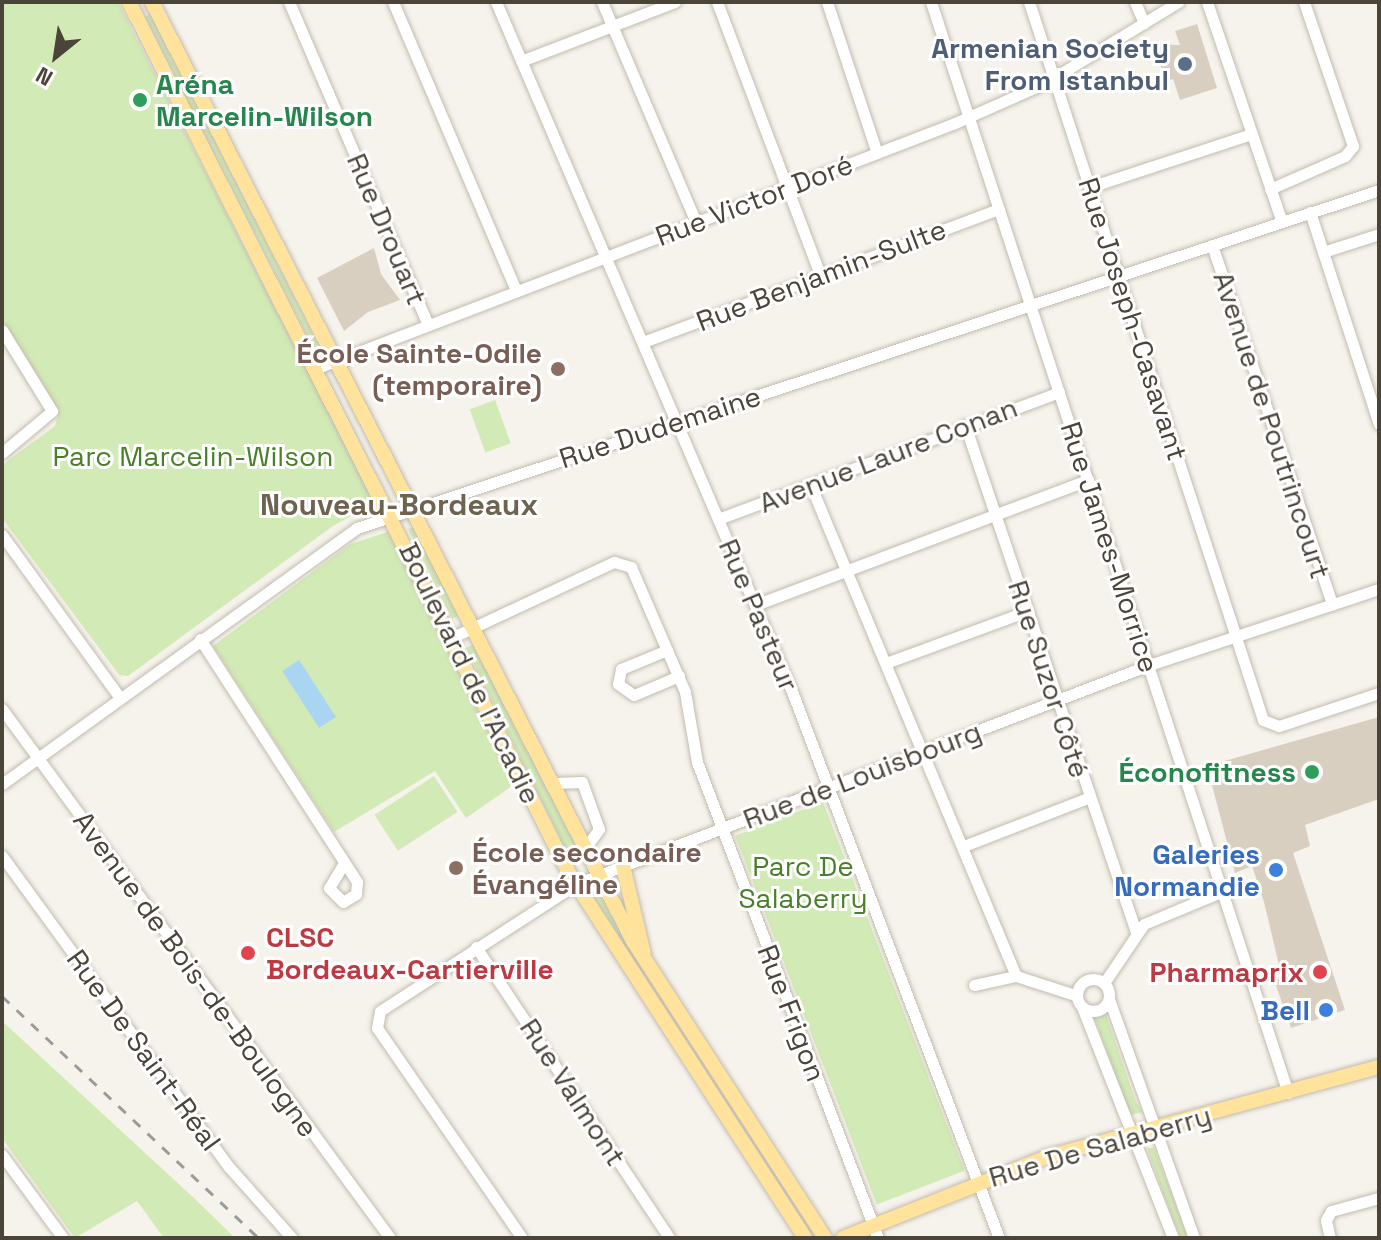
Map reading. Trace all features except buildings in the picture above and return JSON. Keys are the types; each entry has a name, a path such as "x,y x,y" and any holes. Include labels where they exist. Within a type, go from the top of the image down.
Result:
{"main road":[{"name":"Boulevard de l'Acadie","path":"152,2 645,962 825,1238"},
{"name":"Boulevard de l'Acadie","path":"133,3 576,884 805,1238"},
{"path":"623,866 645,962"},
{"name":"Rue De Salaberry","path":"843,1238 876,1231 978,1181 1133,1132 1379,1069"}],"street":[{"name":"Rue Drouart","path":"289,2 428,325"},
{"path":"393,2 516,290"},
{"name":"Rue Pasteur","path":"496,2 755,605 829,789 999,1238"},
{"path":"602,2 696,222"},
{"path":"521,61 675,2"},
{"path":"717,2 820,275"},
{"path":"827,2 877,153"},
{"name":"Rue James-Morrice","path":"931,2 1288,1093"},
{"name":"Rue Joseph-Casavant","path":"1029,2 1236,636 1269,726 1379,693"},
{"path":"1135,2 1144,23"},
{"name":"Rue Victor Doré","path":"317,368 969,117 1054,77 1178,2"},
{"path":"1207,2 1282,222"},
{"path":"1270,189 1345,156 1353,146 1304,2"},
{"path":"1090,187 1251,134"},
{"name":"Rue Dudemaine","path":"2,784 340,536 392,515 1379,190"},
{"name":"Rue Benjamin-Sulte","path":"643,342 999,209"},
{"path":"1310,212 1379,424"},
{"path":"1323,252 1379,234"},
{"name":"Avenue de Poutrincourt","path":"1212,245 1332,604"},
{"path":"2,453 50,417 50,404 4,337"},
{"name":"Avenue Laure Conan","path":"718,519 1059,392"},
{"name":"Rue Suzor Côté","path":"965,425 1088,798 1136,932"},
{"path":"755,605 1088,480"},
{"path":"810,484 1016,976"},
{"path":"2,535 120,698"},
{"name":"Rue Frigon","path":"453,637 622,561 631,567 679,676 694,754 876,1231"},
{"name":"Rue de Louisbourg","path":"522,1238 374,1019 476,947 576,884 1149,665 1379,589"},
{"path":"886,663 1027,611"},
{"path":"200,639 344,863"},
{"path":"667,650 621,669 618,684 634,695 679,676"},
{"name":"Avenue de Bois-de-Boulogne","path":"2,709 390,1238"},
{"name":"Boulevard de l'Acadie","path":"553,783 581,780 599,829 586,847"},
{"path":"964,846 1088,798"},
{"name":"Rue De Saint-Réal","path":"2,856 229,1167 292,1238"},
{"path":"1194,1238 1104,983 1136,932 1168,910 1223,891"},
{"name":"Rue Valmont","path":"476,947 669,1238"},
{"path":"974,985 1016,976 1075,995 1133,1132 1173,1238"},
{"path":"1075,995 1086,981 1104,983"},
{"path":"1082,1007 1095,1010 1109,999"},
{"path":"2,1155 63,1238"},
{"path":"1330,1238 1327,1215 1379,1198"}],"green space":[{"name":"Parc Marcelin-Wilson","path":"2,2 118,2 375,503 333,526 128,676 120,675 123,680 2,518 2,465 55,426 59,411 2,320"},
{"path":"150,14 319,346 314,349 145,17"},
{"path":"495,400 511,443 485,452 470,409"},
{"path":"413,527 458,616 452,619 408,529"},
{"name":"Parc Marcelin-Wilson","path":"388,532 515,784 466,818 435,771 334,832 213,646 350,544"},
{"path":"473,645 584,861 574,866 466,648"},
{"path":"434,776 457,812 398,851 374,815"},
{"name":"Parc De Salaberry","path":"823,802 965,1171 877,1204 735,836"},
{"path":"599,891 654,992 805,1226 590,895"},
{"path":"1105,1012 1136,1102 1143,1112 1130,1115 1094,1016"},
{"path":"2,1021 235,1238 164,1238 137,1201 75,1238 2,1138"},
{"path":"1147,1148 1154,1148 1188,1238 1180,1238"}],"water":[{"path":"299,660 336,717 319,728 282,671"}],"railway":[{"path":"2,996 259,1238"}],"place":[{"name":"Armenian Society From Istanbul","path":"1185,64"},
{"name":"Aréna Marcelin-Wilson","path":"140,100"},
{"name":"École Sainte-Odile (temporaire)","path":"558,369"},
{"name":"Éconofitness","path":"1312,772"},
{"name":"École secondaire Évangéline","path":"456,868"},
{"name":"Galeries Normandie","path":"1276,870"},
{"name":"CLSC Bordeaux-Cartierville","path":"248,953"},
{"name":"Pharmaprix","path":"1320,972"},
{"name":"Bell","path":"1326,1010"}],"district":[{"name":"Nouveau-Bordeaux","path":"399,505"}]}
